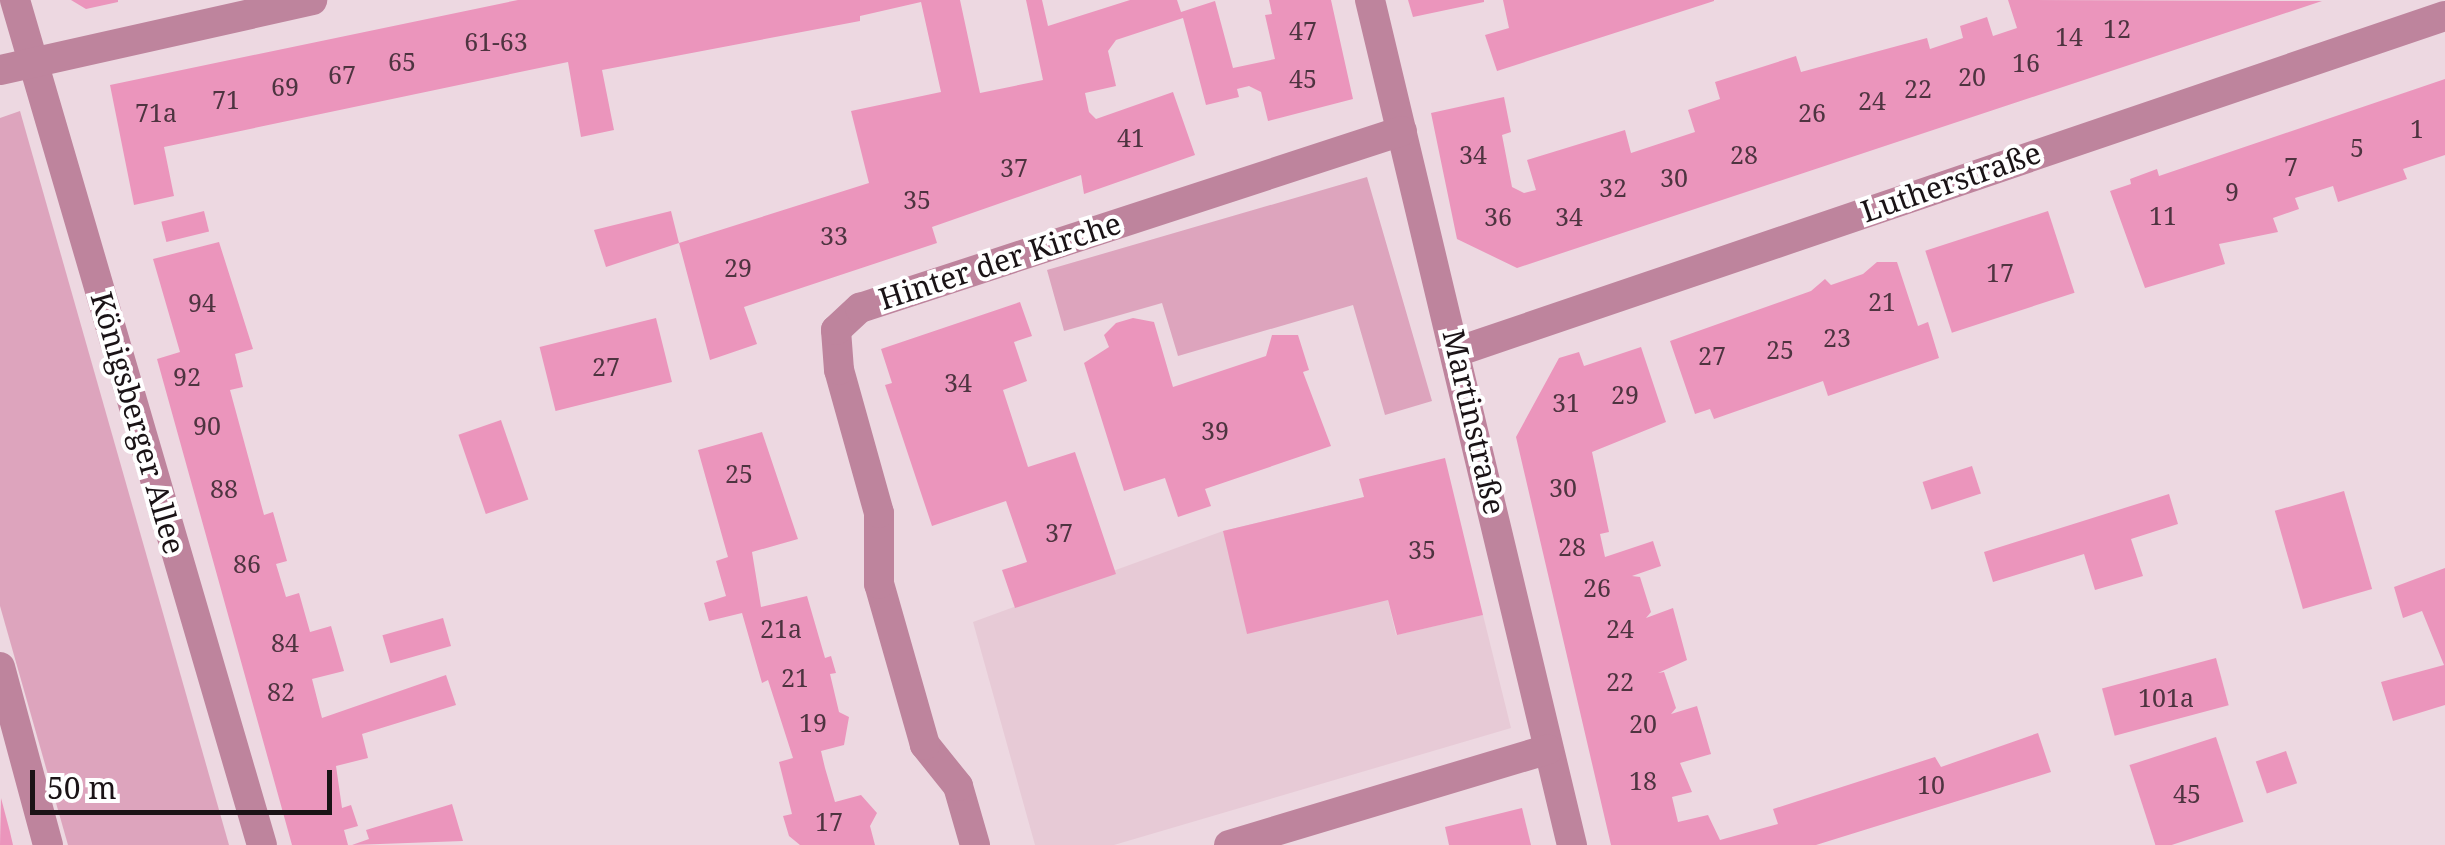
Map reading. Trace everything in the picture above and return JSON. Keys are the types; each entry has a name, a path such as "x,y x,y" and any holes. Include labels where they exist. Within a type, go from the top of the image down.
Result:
{"street":[{"name":"Königsberger Allee","path":"15,0 14,65 262,845"},
{"path":"14,65 312,0"},
{"name":"Martinstraße","path":"1370,0 1459,351 1572,845"},
{"name":"Lutherstraße","path":"1459,351 2445,16"},
{"name":"Hinter der Kirche","path":"975,845 958,786 925,744 879,584 879,514 840,370 836,330 860,308 1402,131"},
{"path":"0,667 48,845"},
{"path":"1229,845 1548,749"}],"shaded area":[{"path":"20,111 229,845 68,845 0,606 0,118"},
{"path":"1367,177 1432,401 1385,415 1353,305 1178,356 1162,303 1064,331 1047,270"},
{"path":"1364,497 1396,635 1483,615 1511,728 1114,845 1035,845 973,622 1223,531"}],"building":[{"path":"71,0 118,0 118,2 86,9"},
{"path":"518,0 960,0 980,93 1043,80 1026,0 1042,0 1048,26 1130,0 1177,0 1181,12 1215,1 1233,68 1275,59 1265,15 1272,14 1269,0 1331,0 1353,99 1268,121 1261,92 1249,86 1237,89 1239,97 1206,105 1183,18 1116,40 1108,51 1116,86 1085,93 1089,112 1096,119 1173,92 1195,155 1084,194 1081,175 932,227 937,243 744,307 757,344 710,360 679,243 869,183 851,111 941,92 921,2 860,16 860,21 602,70 614,130 581,137 568,62 164,147 174,196 134,205 110,85"},
{"path":"1408,0 1484,0 1484,2 1413,17"},
{"path":"1503,0 1714,1 1497,71 1485,35 1509,28"},
{"path":"2008,0 2322,1 1517,268 1457,239 1431,113 1504,97 1511,132 1502,135 1512,187 1524,193 1536,190 1527,160 1625,130 1631,153 1695,132 1688,110 1720,99 1715,82 1796,56 1801,72 1927,38 1930,49 1963,38 1960,26 1987,17 1993,36 2017,28"},
{"path":"2445,79 2445,155 2403,169 2407,179 2338,202 2333,186 2295,198 2299,209 2273,218 2278,232 2219,244 2225,264 2145,288 2110,191 2157,169 2159,176"},
{"path":"204,211 209,231 166,242 161,222"},
{"path":"671,211 679,243 606,267 594,230"},
{"path":"2048,211 2075,293 1952,333 1925,251"},
{"path":"219,242 253,349 235,354 243,387 230,390 264,515 273,512 287,561 276,564 286,597 299,593 310,632 331,626 344,671 312,679 322,718 446,675 456,705 362,734 368,758 336,766 342,808 351,805 358,826 344,830 348,845 292,845 157,359 180,352 153,259"},
{"path":"1877,262 1897,262 1918,326 1928,322 1939,358 1828,396 1823,381 1714,419 1710,409 1695,414 1670,341 1811,291 1825,279 1831,285 1863,274"},
{"path":"1020,302 1032,336 1014,342 1027,381 1003,390 1028,467 1075,452 1116,574 1015,608 1002,570 1027,562 1006,501 932,526 885,385 892,383 881,349"},
{"path":"656,318 672,382 556,411 540,347"},
{"path":"1133,318 1154,322 1173,387 1266,356 1272,335 1298,335 1309,370 1303,372 1331,446 1205,489 1211,506 1178,517 1165,478 1124,491 1084,363 1109,347 1104,335 1116,323"},
{"path":"1641,347 1666,422 1592,452 1609,532 1600,534 1605,557 1653,541 1661,566 1632,576 1640,577 1651,612 1646,618 1673,608 1687,660 1658,673 1664,672 1676,708 1671,714 1697,706 1711,754 1680,763 1692,792 1672,797 1678,822 1708,815 1720,840 1778,824 1773,809 1935,757 1941,767 2038,733 2051,772 1816,845 1611,845 1516,437 1559,358 1579,352 1584,366"},
{"path":"501,420 528,499 486,514 458,435"},
{"path":"762,432 798,539 752,552 761,607 807,596 825,658 831,656 836,673 830,674 839,712 849,717 844,745 821,751 825,768 835,802 861,795 877,813 870,826 875,845 800,845 789,836 783,816 792,814 779,762 793,758 768,680 762,683 742,613 709,621 704,603 726,596 716,561 728,557 698,450"},
{"path":"1445,458 1483,615 1397,635 1388,600 1247,634 1223,531 1364,497 1359,479"},
{"path":"1972,466 1981,494 1932,510 1923,482"},
{"path":"2344,491 2372,589 2303,609 2275,511"},
{"path":"2169,494 2178,524 2131,539 2143,576 2095,590 2084,554 1993,582 1984,552"},
{"path":"2445,568 2445,705 2393,721 2381,682 2444,665 2422,611 2403,618 2394,587"},
{"path":"443,618 451,646 390,663 382,635"},
{"path":"2216,658 2229,705 2115,736 2102,689"},
{"path":"2216,737 2244,822 2172,845 2155,845 2129,765"},
{"path":"2286,751 2297,783 2267,794 2256,761"},
{"path":"1,798 10,832 13,845 0,845"},
{"path":"452,804 463,841 352,845 369,839 366,830"},
{"path":"1522,808 1531,845 1449,845 1445,827"}]}
